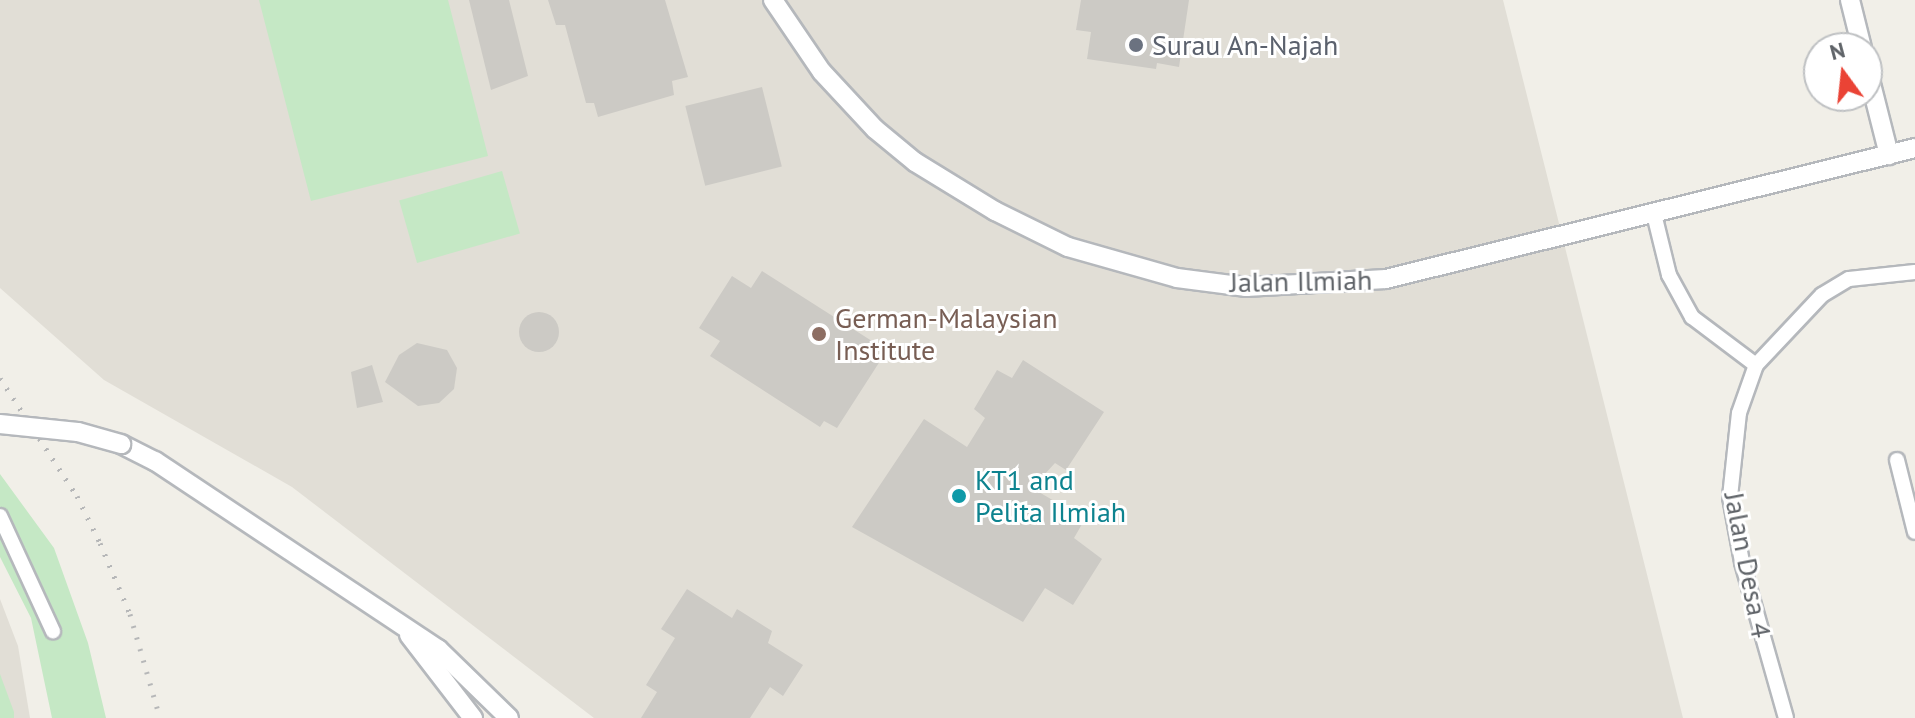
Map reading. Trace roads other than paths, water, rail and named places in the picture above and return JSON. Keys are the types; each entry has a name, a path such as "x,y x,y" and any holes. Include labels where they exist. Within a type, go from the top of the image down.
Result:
{"street":[{"name":"Jalan Ilmiah","path":"773,0 822,72 875,129 915,162 1028,228 1124,265 1246,287 1386,279 1915,148"},
{"path":"1850,0 1858,32"},
{"path":"1878,112 1889,155"},
{"path":"1654,214 1669,275 1692,317 1756,365"},
{"name":"Jalan Desa 4","path":"1786,718 1742,562 1730,497 1732,447 1756,365 1797,317 1849,279 1915,272"},
{"path":"0,424 78,432 133,450 438,649 509,718"},
{"path":"1897,460 1915,532"},
{"path":"0,516 53,631"},
{"path":"397,620 473,718"}],"railway":[{"path":"0,378 77,496 100,543 130,614 160,718"}],"place":[{"name":"Surau An-Najah","path":"1136,45"},
{"name":"German-Malaysian Institute","path":"819,334"},
{"name":"KT1 and Pelita Ilmiah","path":"959,496"}]}
